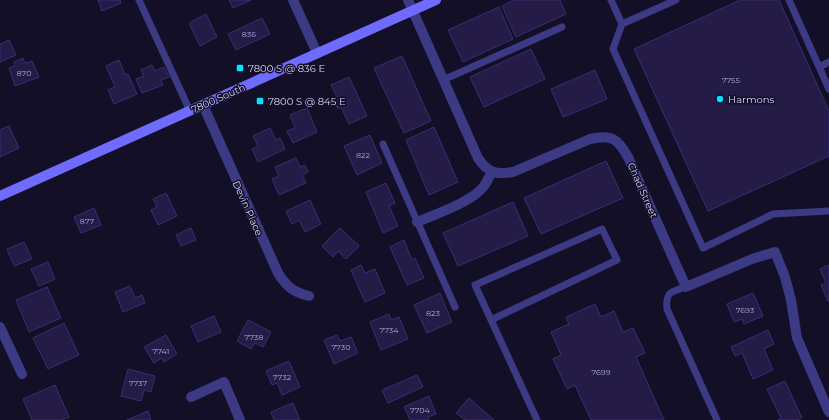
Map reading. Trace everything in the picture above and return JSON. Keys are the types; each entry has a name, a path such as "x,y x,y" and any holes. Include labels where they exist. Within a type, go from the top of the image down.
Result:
{"main road":[{"name":"7800 South","path":"0,196 436,0"}],"street":[{"path":"293,0 317,53"},
{"path":"408,0 478,158 484,166 492,172 483,187 475,195 465,201 417,222"},
{"name":"Devin Place","path":"203,105 278,273 286,284 297,293 309,296"},
{"name":"Chad Street","path":"492,172 503,174 513,172 590,139 602,136 613,138 621,144 628,157 686,287"},
{"path":"686,287 752,258 775,252 785,277 791,300 797,338 829,412"},
{"path":"0,327 22,374"},
{"path":"191,397 224,382 240,420"}],"lane":[{"path":"140,0 190,111"},
{"path":"611,0 622,24 613,49 703,248 773,214 829,211"},
{"path":"622,24 674,0"},
{"path":"789,0 829,89"},
{"path":"443,80 562,27"},
{"path":"819,67 829,62"},
{"path":"383,144 455,307"},
{"path":"491,320 617,260 602,229 475,285 491,320 537,420"},
{"path":"686,287 668,295 666,302 667,309 717,420"}],"building":[{"path":"98,0 120,0 121,3 102,11"},
{"path":"229,0 251,0 233,8"},
{"path":"514,0 560,0 566,14 516,37 502,6"},
{"path":"740,0 779,0 829,111 829,156 708,211 634,49"},
{"path":"499,7 513,39 463,62 448,30"},
{"path":"206,14 217,37 200,46 189,23"},
{"path":"262,18 270,34 236,50 228,34"},
{"path":"9,40 16,55 0,62 0,44"},
{"path":"531,49 545,79 484,107 470,77"},
{"path":"402,56 431,121 404,133 374,68"},
{"path":"23,58 25,63 32,61 39,77 15,86 9,68 15,66 14,62"},
{"path":"119,60 125,75 128,74 137,94 114,104 108,90 115,87 106,66"},
{"path":"152,65 155,71 164,67 169,77 161,80 163,85 142,93 136,79 144,76 141,70"},
{"path":"595,70 607,99 563,117 551,89"},
{"path":"349,77 367,116 349,124 341,107 338,109 333,99 337,97 331,85"},
{"path":"307,108 317,132 293,143 287,131 295,128 290,115"},
{"path":"9,126 19,148 0,157 0,145 2,145 0,141 0,130"},
{"path":"434,127 458,182 429,195 406,140"},
{"path":"270,128 276,140 280,138 285,149 258,162 252,149 258,146 253,136"},
{"path":"370,135 382,163 357,175 344,146"},
{"path":"296,158 300,167 305,165 308,172 302,175 306,183 279,195 272,179 279,176 275,167"},
{"path":"606,161 623,198 541,234 524,198"},
{"path":"386,183 395,203 389,206 398,226 383,233 366,192"},
{"path":"166,193 177,216 158,225 151,210 157,207 153,199"},
{"path":"310,200 321,224 305,232 299,220 292,224 286,211"},
{"path":"513,202 528,236 458,266 443,233"},
{"path":"94,208 101,225 81,233 74,217"},
{"path":"191,228 196,240 181,246 176,235"},
{"path":"340,228 359,246 346,259 338,251 333,257 322,246"},
{"path":"404,240 412,260 415,258 424,278 407,285 390,247"},
{"path":"24,242 32,259 14,266 7,249"},
{"path":"48,262 55,279 39,286 31,269"},
{"path":"361,265 365,273 375,269 385,293 365,302 351,270"},
{"path":"829,265 828,301 821,285 826,283 820,269"},
{"path":"130,286 135,298 142,295 145,303 123,312 115,292"},
{"path":"47,287 61,318 29,332 16,300"},
{"path":"440,293 452,322 427,333 414,305"},
{"path":"753,293 763,316 744,324 742,319 734,322 727,304"},
{"path":"595,304 601,317 614,311 623,332 633,328 645,353 636,357 664,420 591,420 575,385 567,389 553,359 561,355 551,332 569,324 566,317"},
{"path":"389,314 391,320 399,317 408,339 381,350 370,322"},
{"path":"214,316 221,332 198,342 191,326"},
{"path":"248,320 271,332 263,347 255,343 251,349 237,341"},
{"path":"64,323 79,355 48,369 33,338"},
{"path":"768,330 774,344 764,349 773,370 753,379 742,353 735,356 731,347"},
{"path":"166,335 177,354 164,362 162,358 154,363 144,347"},
{"path":"337,335 340,341 351,337 358,353 334,364 324,340"},
{"path":"289,361 300,387 282,395 277,383 272,385 266,371"},
{"path":"128,369 155,376 151,392 144,390 141,401 121,396"},
{"path":"417,375 423,387 388,403 382,390"},
{"path":"785,381 802,418 797,420 778,420 781,418 767,389"},
{"path":"55,385 69,417 62,420 32,420 23,399"},
{"path":"429,396 436,414 428,417 429,419 427,420 410,420 404,407"},
{"path":"469,398 494,420 465,420 456,413"},
{"path":"293,403 300,420 274,420 271,412"},
{"path":"148,411 151,420 127,420"}],"place":[{"name":"7800 S @ 836 E","path":"240,68"},
{"name":"Harmons","path":"720,99"},
{"name":"7800 S @ 845 E","path":"260,101"}]}
